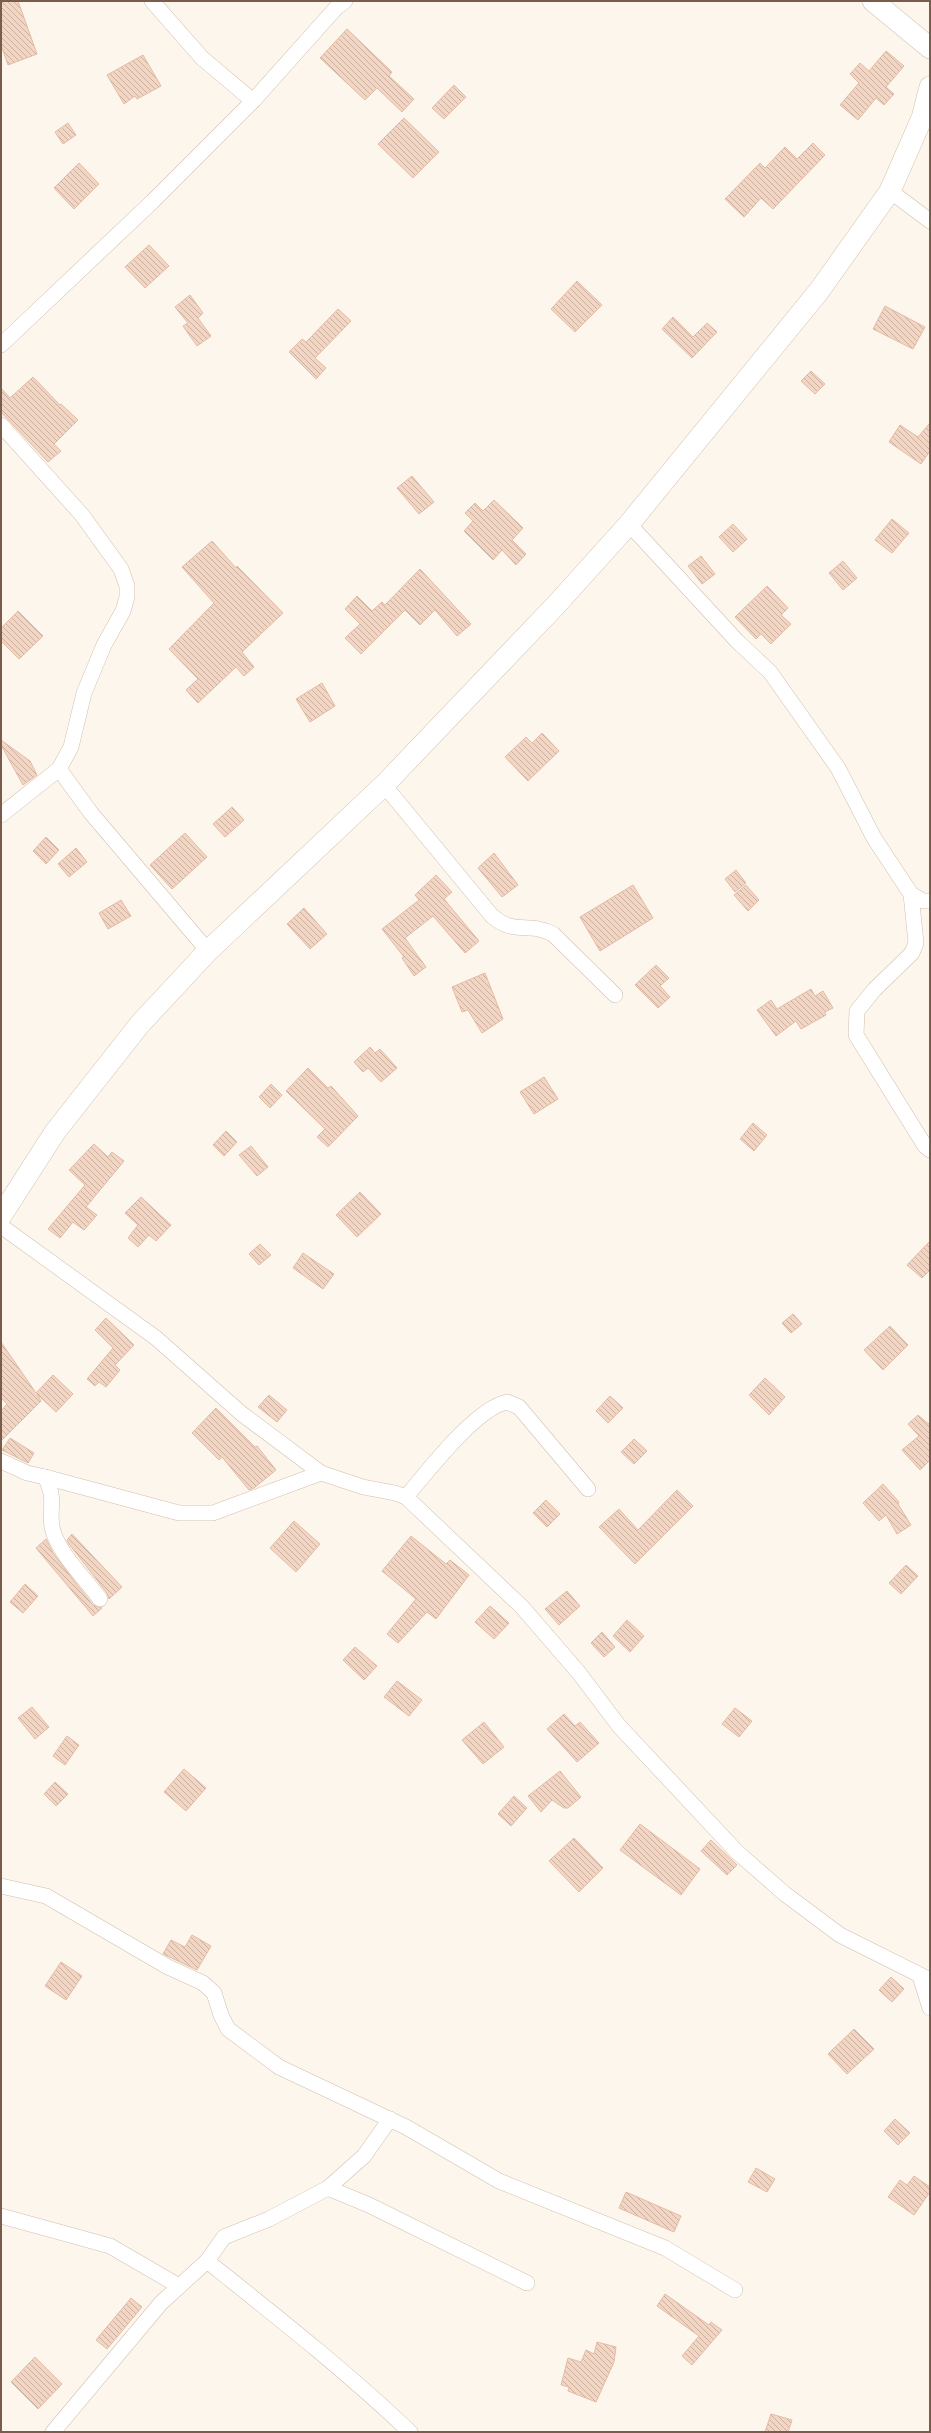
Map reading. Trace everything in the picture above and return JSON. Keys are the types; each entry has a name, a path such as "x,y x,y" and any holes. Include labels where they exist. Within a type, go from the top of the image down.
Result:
{"main road":[{"path":"874,1 930,48"},
{"path":"1,1216 55,1132 140,1024 208,951 384,785 556,605 629,524 819,291 890,191 922,118 930,88"}],"street":[{"path":"152,1 202,58 253,101"},
{"path":"1,345 152,202 253,101 336,8 345,1"},
{"path":"890,191 930,221"},
{"path":"1,425 82,515 121,570 127,586 127,597 123,610 104,645 84,693 71,747 59,769 1,815"},
{"path":"629,524 737,641 770,672 838,768 874,838 911,894 923,901 930,901"},
{"path":"59,769 92,813 208,951"},
{"path":"384,785 496,919 508,927 542,928 553,934 615,995"},
{"path":"911,894 916,943 912,953 874,990 857,1011 856,1035 925,1146 930,1150"},
{"path":"1,1226 156,1338 242,1414 321,1473 363,1488 395,1493 406,1497 522,1608 579,1673 619,1726 737,1852 785,1894 840,1936 925,1978 930,2008"},
{"path":"406,1497 456,1441 491,1407 507,1402 519,1407 588,1489"},
{"path":"1,1461 45,1478 179,1513 213,1513 321,1473"},
{"path":"45,1478 52,1490 52,1530 58,1544 100,1599"},
{"path":"1,1886 46,1896 168,1967 203,1983 214,1993 221,2015 228,2029 279,2068 390,2119 499,2181 664,2248 736,2290"},
{"path":"53,2432 161,2303 207,2261 224,2237 269,2219 328,2188 364,2156 390,2119"},
{"path":"328,2188 369,2205 527,2283"},
{"path":"1,2216 110,2246 179,2286"},
{"path":"207,2261 282,2321 410,2432"}],"building":[{"path":"1,1 18,1 37,54 8,65 1,45"},
{"path":"347,29 392,72 389,76 414,99 402,112 377,88 365,100 320,58"},
{"path":"886,51 904,66 886,87 894,94 884,105 876,98 858,120 840,105 859,83 850,74 860,63 869,71"},
{"path":"143,55 161,86 137,99 135,96 124,104 107,75"},
{"path":"454,85 466,97 444,119 432,108"},
{"path":"404,118 439,152 413,178 378,144"},
{"path":"68,123 76,135 63,144 55,132"},
{"path":"813,143 825,155 773,209 761,198 744,217 725,199 760,163 765,168 785,147 797,159"},
{"path":"79,163 99,184 74,209 54,188"},
{"path":"149,245 169,266 145,288 125,267"},
{"path":"577,281 602,305 575,332 551,309"},
{"path":"190,295 203,313 198,318 211,336 197,346 183,326 188,323 175,307"},
{"path":"885,306 925,327 913,349 873,329"},
{"path":"338,309 351,321 315,358 326,368 316,379 289,352 302,339 306,342"},
{"path":"673,317 693,337 707,323 717,332 692,358 662,329"},
{"path":"811,371 825,384 815,394 801,381"},
{"path":"33,377 60,405 61,404 78,420 54,444 61,451 48,462 1,412 1,388 10,398"},
{"path":"930,423 930,451 921,464 889,442 900,425 918,437"},
{"path":"412,476 434,502 419,514 397,488"},
{"path":"494,500 523,528 512,540 526,554 516,565 502,550 493,560 464,531 473,521 465,513 475,503 483,511"},
{"path":"892,519 909,533 892,553 875,540"},
{"path":"733,524 747,539 733,552 719,537"},
{"path":"212,541 236,568 237,566 283,613 242,652 254,667 244,676 236,667 198,703 186,690 198,679 169,649 214,603 182,567"},
{"path":"701,556 715,574 702,584 688,566"},
{"path":"843,561 857,578 843,590 829,573"},
{"path":"420,569 471,624 457,636 435,610 420,625 405,610 361,654 345,638 360,624 345,609 357,596 372,611 382,602 385,605"},
{"path":"767,586 788,608 781,615 791,624 771,644 761,634 756,639 735,617"},
{"path":"18,611 43,636 19,659 1,641 1,628"},
{"path":"322,683 335,706 310,722 296,699"},
{"path":"542,733 559,751 528,781 505,757 526,737 532,743"},
{"path":"1,740 30,761 37,775 23,785 1,745"},
{"path":"232,807 244,820 225,837 213,824"},
{"path":"185,833 207,857 172,889 150,865"},
{"path":"46,837 59,850 46,864 33,851"},
{"path":"76,848 87,862 69,877 58,864"},
{"path":"494,853 518,885 502,897 478,868"},
{"path":"736,870 746,883 735,892 725,879"},
{"path":"436,875 452,892 444,899 479,941 465,953 433,916 405,938 426,967 414,976 402,958 404,957 382,929 419,900 415,895"},
{"path":"633,885 653,918 600,951 580,917"},
{"path":"746,885 759,900 748,911 734,895"},
{"path":"121,900 131,916 108,929 99,913"},
{"path":"304,908 327,934 310,949 287,924"},
{"path":"656,965 669,978 660,986 670,997 658,1008 635,985"},
{"path":"485,973 503,1019 482,1033 468,1010 462,1012 452,987"},
{"path":"811,989 815,996 823,991 833,1008 825,1012 826,1015 801,1029 796,1021 776,1036 757,1010 771,1000 777,1009"},
{"path":"370,1047 375,1053 380,1049 397,1068 381,1082 368,1068 363,1072 354,1062"},
{"path":"308,1068 328,1088 331,1086 358,1116 328,1147 317,1137 325,1129 286,1091"},
{"path":"544,1077 558,1099 534,1114 520,1092"},
{"path":"271,1084 282,1095 270,1108 259,1097"},
{"path":"753,1123 767,1135 754,1151 740,1139"},
{"path":"226,1131 237,1142 224,1156 213,1145"},
{"path":"94,1144 108,1157 112,1152 124,1161 86,1207 97,1215 84,1230 73,1222 60,1238 48,1229 85,1185 69,1170"},
{"path":"251,1146 268,1167 257,1176 239,1155"},
{"path":"360,1192 381,1214 357,1237 336,1215"},
{"path":"141,1197 171,1225 156,1241 149,1235 138,1247 128,1238 138,1225 125,1213"},
{"path":"930,1241 930,1270 922,1278 907,1265"},
{"path":"260,1244 271,1255 259,1265 249,1254"},
{"path":"303,1253 334,1274 323,1289 293,1268"},
{"path":"793,1314 802,1324 791,1333 782,1323"},
{"path":"106,1318 134,1345 115,1365 120,1370 106,1387 99,1382 95,1386 87,1379 113,1348 95,1330"},
{"path":"890,1326 908,1345 883,1370 864,1350"},
{"path":"1,1342 36,1393 53,1375 73,1394 56,1412 37,1394 41,1401 1,1441 1,1411 7,1404 1,1398"},
{"path":"765,1378 785,1397 769,1415 749,1395"},
{"path":"269,1395 287,1410 277,1422 258,1407"},
{"path":"610,1396 623,1408 608,1423 596,1411"},
{"path":"216,1408 255,1447 257,1446 276,1470 254,1488 249,1490 222,1457 219,1460 192,1433"},
{"path":"918,1415 930,1425 930,1460 920,1470 902,1450 919,1436 908,1424"},
{"path":"10,1438 34,1453 28,1463 2,1450"},
{"path":"634,1439 647,1451 634,1464 621,1452"},
{"path":"883,1484 899,1502 898,1504 911,1525 897,1534 886,1515 879,1521 863,1503"},
{"path":"677,1490 693,1506 635,1564 599,1527 619,1509 638,1530"},
{"path":"546,1500 560,1514 547,1527 533,1513"},
{"path":"294,1521 320,1544 296,1572 270,1548"},
{"path":"72,1534 122,1587 109,1599 107,1593 69,1544 67,1540"},
{"path":"411,1536 446,1564 450,1560 469,1575 436,1619 427,1612 398,1643 387,1634 416,1599 382,1571"},
{"path":"46,1539 53,1553 93,1605 102,1608 93,1616 36,1548"},
{"path":"906,1565 918,1576 901,1594 889,1583"},
{"path":"25,1584 38,1596 23,1613 10,1602"},
{"path":"567,1591 580,1606 559,1625 545,1609"},
{"path":"490,1606 509,1623 494,1639 475,1622"},
{"path":"627,1620 644,1636 630,1652 613,1636"},
{"path":"602,1632 615,1647 604,1657 591,1643"},
{"path":"355,1647 377,1666 364,1680 343,1660"},
{"path":"397,1681 422,1700 409,1716 384,1697"},
{"path":"32,1707 49,1727 35,1739 18,1718"},
{"path":"735,1708 752,1721 739,1737 722,1724"},
{"path":"564,1714 575,1726 580,1722 599,1743 577,1762 547,1729"},
{"path":"484,1722 504,1747 483,1764 462,1740"},
{"path":"67,1736 79,1745 65,1765 53,1756"},
{"path":"184,1769 206,1788 186,1811 164,1792"},
{"path":"560,1771 581,1797 568,1808 564,1808 552,1800 541,1812 528,1796"},
{"path":"55,1782 68,1794 56,1806 44,1794"},
{"path":"514,1796 527,1808 511,1826 498,1814"},
{"path":"640,1824 700,1869 681,1895 620,1850"},
{"path":"574,1838 603,1868 579,1892 549,1861"},
{"path":"711,1840 737,1865 727,1875 701,1851"},
{"path":"192,1935 211,1946 197,1970 163,1954 171,1940 185,1947"},
{"path":"61,1962 82,1976 66,2000 45,1986"},
{"path":"891,1977 904,1989 892,2002 879,1990"},
{"path":"854,2029 874,2049 847,2074 828,2054"},
{"path":"895,2119 910,2133 898,2145 884,2131"},
{"path":"756,2168 775,2179 767,2192 748,2182"},
{"path":"914,2176 930,2187 930,2192 914,2215 888,2197 900,2180 907,2185"},
{"path":"626,2192 681,2216 674,2232 619,2208"},
{"path":"665,2294 709,2325 711,2322 722,2330 692,2365 682,2356 699,2336 657,2306"},
{"path":"131,2298 142,2307 107,2349 96,2340"},
{"path":"597,2342 616,2347 614,2362 596,2402 568,2391 569,2387 561,2385 568,2358 581,2362 586,2350 594,2354"},
{"path":"35,2357 62,2384 38,2409 11,2382"},
{"path":"771,2414 792,2420 788,2432 765,2432"}]}
